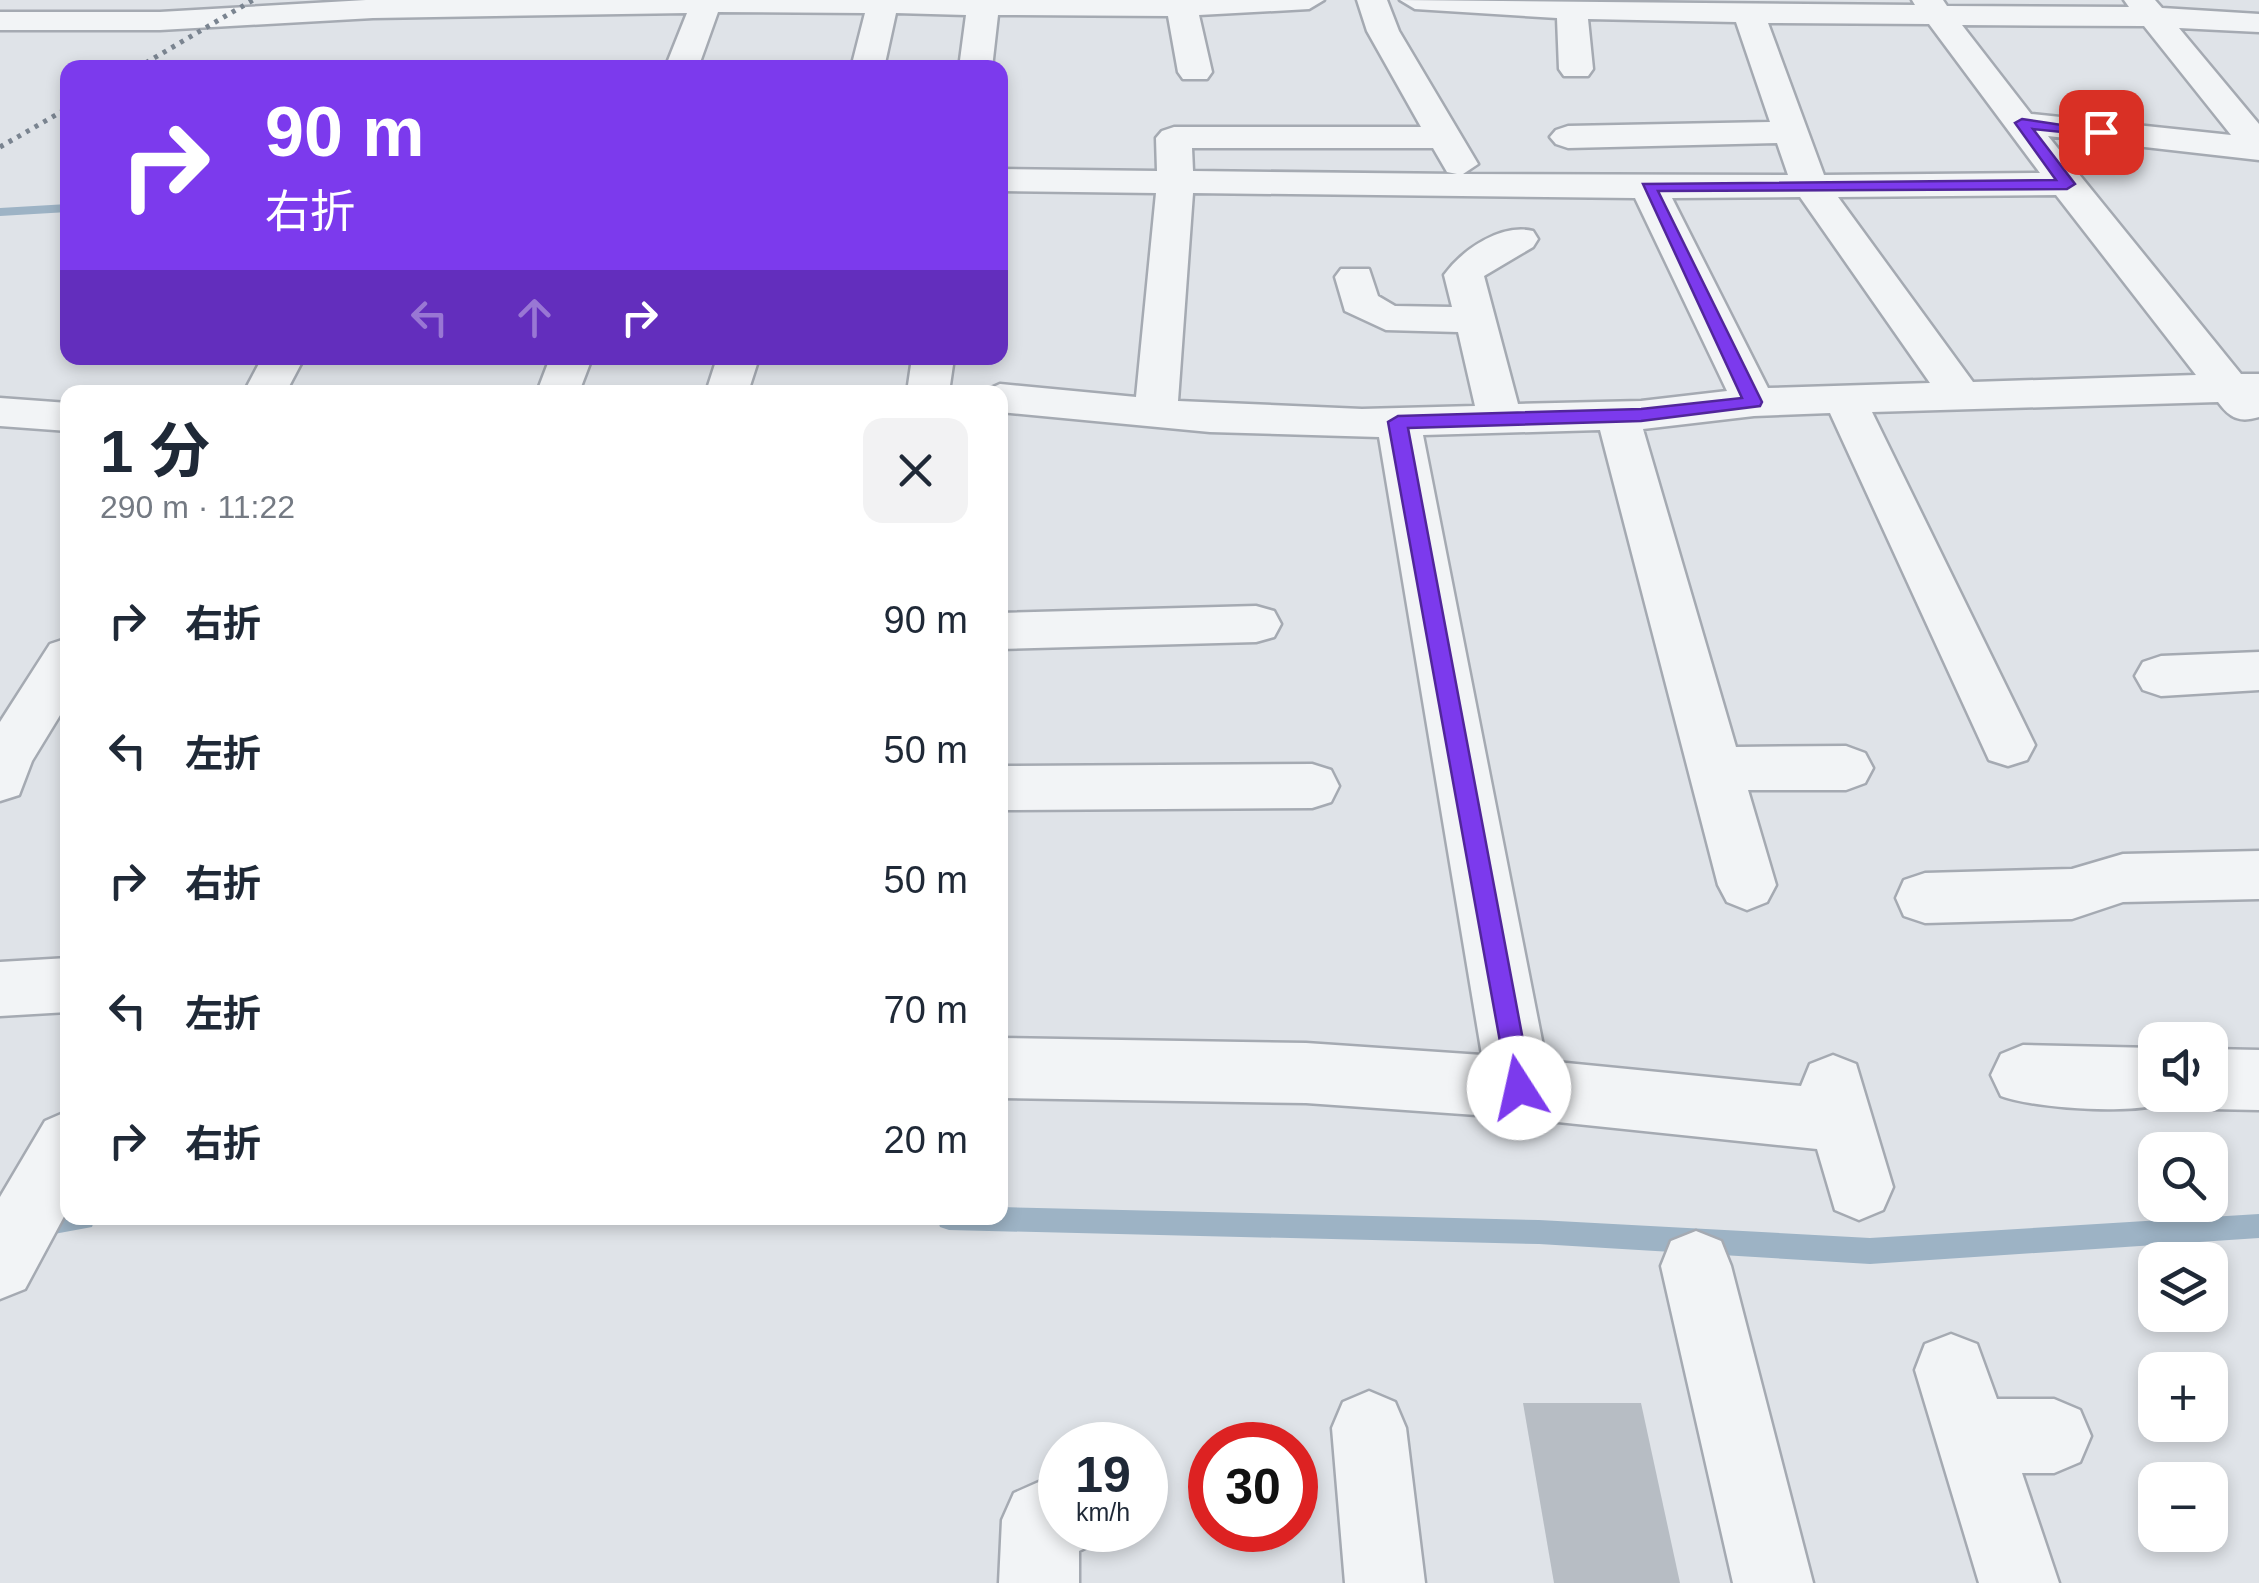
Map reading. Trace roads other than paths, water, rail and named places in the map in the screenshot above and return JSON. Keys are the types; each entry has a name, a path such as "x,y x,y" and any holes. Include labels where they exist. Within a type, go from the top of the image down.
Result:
{"street":[{"path":"190,19 225,0"},
{"path":"0,21 97,11 190,19 322,6 765,1 1182,8 1310,0"},
{"path":"1372,0 1383,30 1472,185"},
{"path":"1414,0 1748,14 1793,8 2146,8 2259,23"},
{"path":"684,60 706,4"},
{"path":"870,60 883,4"},
{"path":"978,60 995,4"},
{"path":"1182,8 1195,72"},
{"path":"2146,8 2259,148"},
{"path":"1572,9 1576,69"},
{"path":"1935,9 2067,184 2244,388 2259,423"},
{"path":"1748,14 1810,184 1961,396"},
{"path":"2022,123 2259,148"},
{"path":"1568,137 1792,132"},
{"path":"1156,412 1175,184 1174,138 1444,136"},
{"path":"1008,180 1648,187 2067,184"},
{"path":"1648,187 1754,402"},
{"path":"1500,419 1464,275 1474,263 1519,239"},
{"path":"1355,277 1359,302 1386,318 1476,320"},
{"path":"1008,399 1156,412 1398,422 1618,416 1754,402 2244,388"},
{"path":"1845,400 2008,745"},
{"path":"0,412 60,416"},
{"path":"1618,416 1747,884"},
{"path":"1398,422 1519,1088"},
{"path":"1008,631 1256,624"},
{"path":"0,778 6,758 60,670"},
{"path":"2161,676 2259,671"},
{"path":"1715,769 1846,768"},
{"path":"1008,788 1312,786"},
{"path":"1925,898 2072,894 2123,878 2259,875"},
{"path":"0,989 60,985"},
{"path":"1008,1068 1306,1073 1519,1088 1837,1102 1860,1186"},
{"path":"2023,1075 2138,1078"},
{"path":"2228,1079 2259,1080"},
{"path":"7,1240 60,1156"},
{"path":"1696,1266 1773,1583"},
{"path":"2018,1583 1961,1403 2054,1436"},
{"path":"1368,1428 1385,1583"},
{"path":"1038,1583 1039,1552"}],"waterway":[{"path":"0,212 60,208"},
{"path":"1008,1219 1539,1232 1870,1251 2259,1226"},
{"path":"54,1222 60,1221"}],"railway":[{"path":"151,60 253,0"},
{"path":"0,147 60,113"}]}
